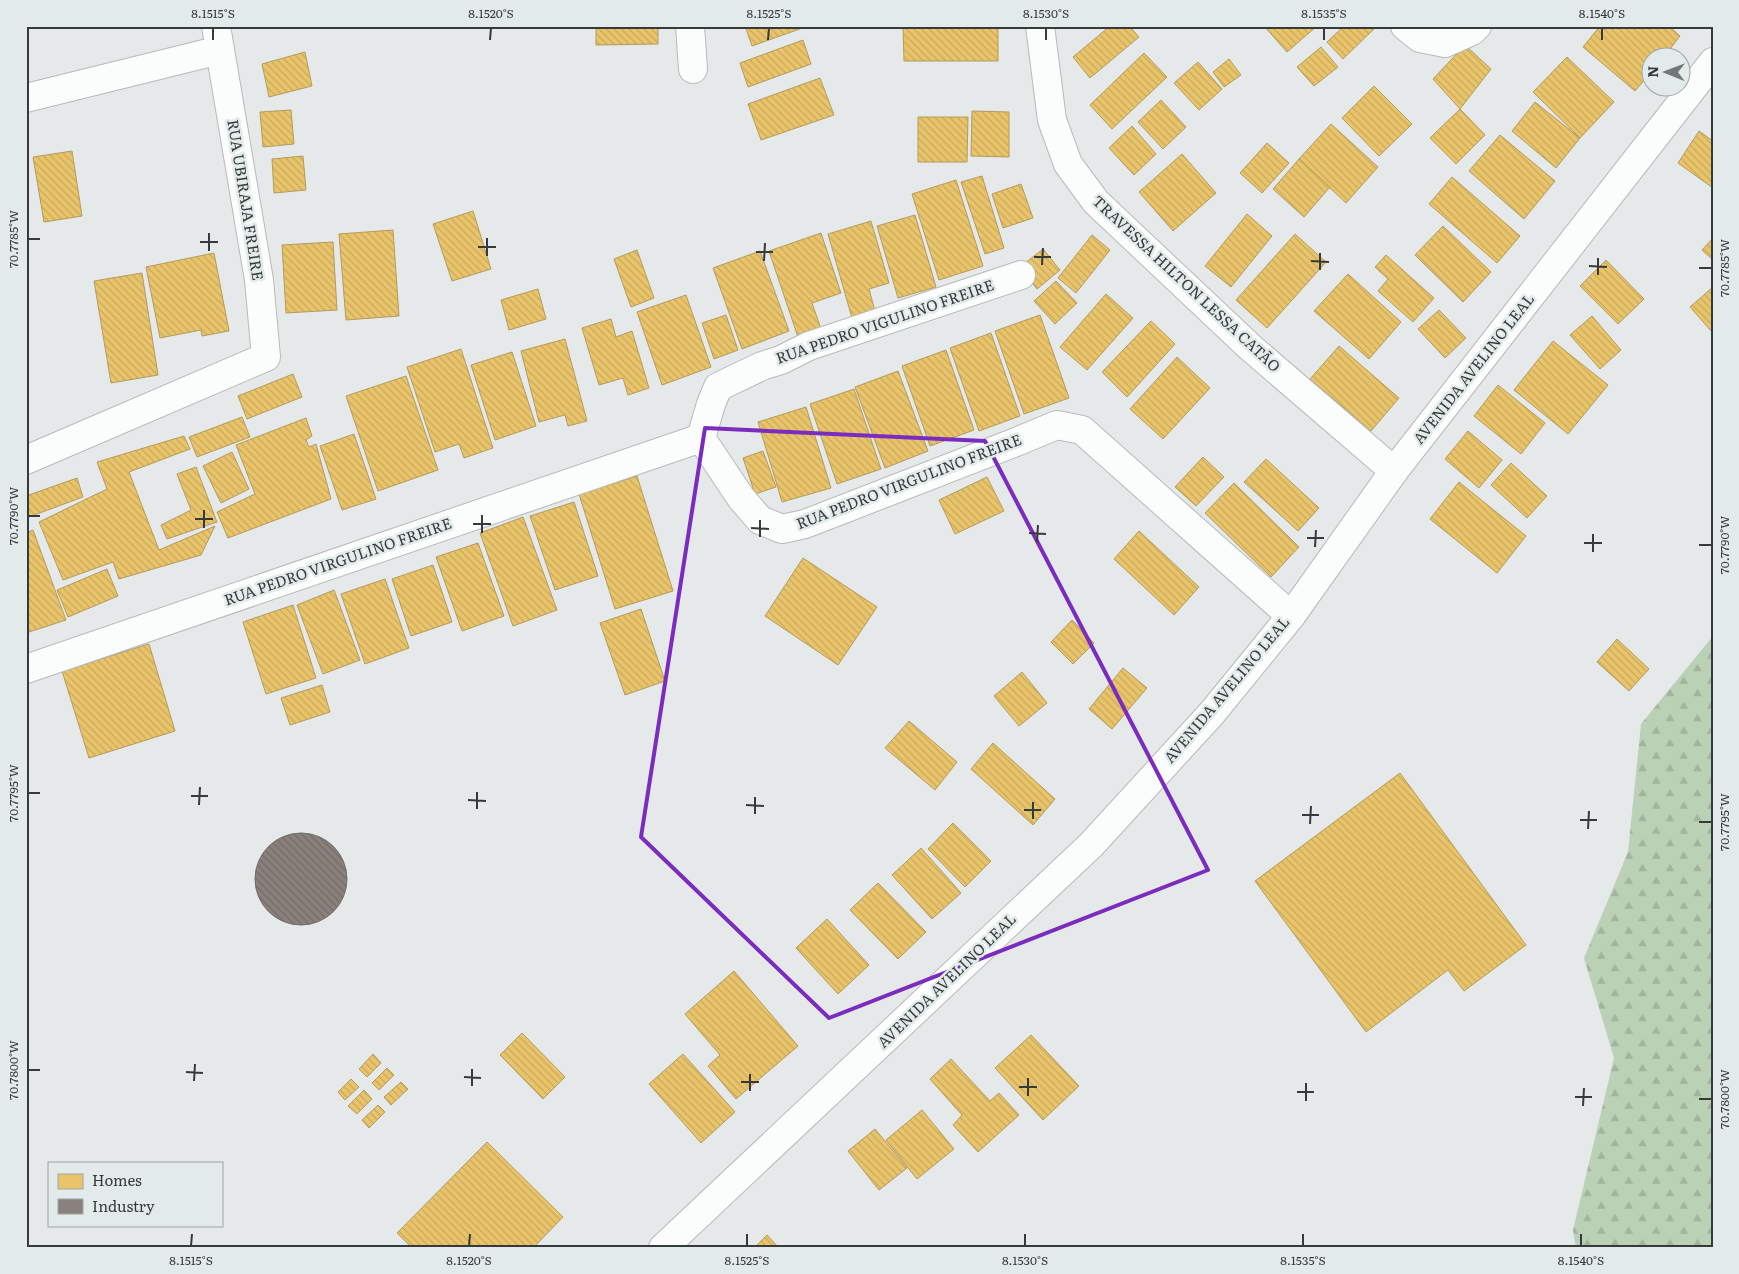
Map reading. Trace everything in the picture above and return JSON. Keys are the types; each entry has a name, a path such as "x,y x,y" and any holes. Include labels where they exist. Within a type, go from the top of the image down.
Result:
{"street":[{"path":"690,26 693,69"},
{"name":"TRAVESSA HILTON LESSA CATÃO","path":"1040,26 1052,120 1068,164 1096,202 1252,348 1394,471"},
{"path":"1405,26 1420,38 1445,43 1472,31 1477,26"},
{"path":"26,98 218,38"},
{"name":"RUA UBIRAJA FREIRE","path":"26,460 266,357 259,280 218,38"},
{"name":"AVENIDA AVELINO LEAL","path":"663,1248 1090,844 1212,713 1291,616 1394,471 1713,62"},
{"name":"RUA PEDRO VIGULINO FREIRE","path":"701,438 718,387 808,346 1021,275"},
{"name":"RUA PEDRO VIRGULINO FREIRE","path":"26,669 701,438 741,498 760,520 782,529 805,524 1008,446 1057,425 1082,430 1291,616"}],"highlighted area":[{"path":"705,428 985,441 1208,870 829,1018 641,837"}],"green space":[{"path":"1713,636 1713,1248 1576,1248 1573,1230 1614,1058 1584,958 1628,852 1641,724"}],"building: Homes":[{"path":"596,26 658,26 658,44 596,45"},
{"path":"745,26 808,26 752,46"},
{"path":"903,26 998,26 998,61 904,61"},
{"path":"1110,26 1129,26 1139,37 1090,78 1073,57"},
{"path":"1264,26 1317,26 1287,52"},
{"path":"1344,26 1376,27 1343,59 1327,42"},
{"path":"1600,26 1669,26 1680,36 1671,48 1642,48 1642,83 1635,91 1583,47"},
{"path":"803,40 811,64 748,87 740,63"},
{"path":"1465,45 1491,69 1460,109 1433,79"},
{"path":"1321,47 1338,67 1314,86 1297,67"},
{"path":"305,52 312,86 269,97 262,64"},
{"path":"1144,53 1167,77 1112,129 1090,105"},
{"path":"1567,57 1614,102 1580,138 1533,92"},
{"path":"1229,59 1241,75 1224,87 1213,72"},
{"path":"1198,62 1222,89 1199,110 1174,83"},
{"path":"820,78 834,115 761,140 748,104"},
{"path":"1374,86 1412,124 1379,156 1342,118"},
{"path":"1161,100 1186,127 1163,149 1138,122"},
{"path":"1535,102 1580,138 1556,168 1512,131"},
{"path":"1460,109 1485,135 1456,164 1430,138"},
{"path":"291,110 294,144 263,147 260,112"},
{"path":"972,111 1009,112 1009,157 971,156"},
{"path":"918,117 968,117 967,162 918,162"},
{"path":"1331,124 1378,167 1346,203 1299,159"},
{"path":"1132,126 1156,154 1134,175 1109,148"},
{"path":"1699,131 1713,141 1713,188 1678,163"},
{"path":"1500,135 1555,181 1524,219 1469,171"},
{"path":"1267,143 1289,163 1262,193 1240,173"},
{"path":"72,151 82,216 44,222 33,157"},
{"path":"1182,154 1216,193 1173,231 1139,192"},
{"path":"303,156 306,190 274,193 272,159"},
{"path":"1299,159 1330,187 1304,217 1273,189"},
{"path":"982,176 1004,248 985,254 961,182"},
{"path":"1452,177 1520,236 1497,263 1429,204"},
{"path":"956,180 983,266 939,280 912,194"},
{"path":"1021,184 1033,218 1003,228 992,194"},
{"path":"473,211 491,269 452,281 433,224"},
{"path":"1247,214 1272,236 1231,287 1205,266"},
{"path":"915,215 936,287 898,298 877,226"},
{"path":"871,221 889,283 869,289 875,311 852,318 828,234"},
{"path":"1443,226 1491,272 1463,302 1415,255"},
{"path":"393,230 399,316 346,320 339,234"},
{"path":"821,233 841,293 812,303 821,329 798,337 769,251"},
{"path":"1295,234 1326,262 1267,328 1236,300"},
{"path":"1092,235 1110,250 1076,293 1058,278"},
{"path":"1713,238 1713,260 1702,250"},
{"path":"333,242 337,310 286,313 282,245"},
{"path":"1043,249 1060,270 1037,289 1020,267"},
{"path":"637,250 654,298 631,307 614,259"},
{"path":"760,251 789,331 742,349 713,268"},
{"path":"214,253 229,331 202,336 201,330 160,338 146,267"},
{"path":"1386,255 1434,298 1413,322 1378,291 1388,279 1375,267"},
{"path":"1606,260 1644,299 1618,324 1580,286"},
{"path":"142,273 158,375 111,383 94,281"},
{"path":"1348,274 1401,322 1369,359 1314,311"},
{"path":"1056,281 1077,303 1055,324 1034,301"},
{"path":"1713,287 1713,333 1690,307"},
{"path":"538,289 546,319 509,330 501,300"},
{"path":"1106,294 1133,318 1087,370 1060,347"},
{"path":"686,295 711,367 662,385 637,312"},
{"path":"1439,310 1466,338 1445,358 1418,329"},
{"path":"726,315 738,350 714,359 702,323"},
{"path":"1040,315 1069,398 1024,414 995,331"},
{"path":"1592,316 1621,350 1600,369 1570,335"},
{"path":"611,319 616,337 632,331 649,388 628,395 623,378 599,385 582,328"},
{"path":"1151,321 1175,344 1127,397 1102,372"},
{"path":"991,333 1020,416 979,431 950,348"},
{"path":"565,339 587,421 568,426 565,415 539,422 521,351"},
{"path":"1553,341 1608,385 1568,434 1514,390"},
{"path":"1339,346 1399,398 1371,431 1310,379"},
{"path":"461,349 493,448 464,458 459,444 435,452 407,367"},
{"path":"946,350 974,430 930,446 902,366"},
{"path":"512,352 536,426 495,440 471,365"},
{"path":"1177,357 1210,388 1163,439 1130,409"},
{"path":"898,371 928,451 885,468 855,387"},
{"path":"293,374 302,397 247,419 238,396"},
{"path":"406,376 438,470 378,491 346,396"},
{"path":"1498,385 1545,423 1521,454 1474,416"},
{"path":"854,389 881,469 837,484 810,404"},
{"path":"806,407 831,488 782,502 758,422"},
{"path":"242,417 250,437 197,457 189,437"},
{"path":"306,418 312,436 306,440 309,447 316,444 331,499 228,538 217,512 255,494 236,445"},
{"path":"1468,431 1502,460 1479,488 1445,459"},
{"path":"354,434 376,499 342,510 320,446"},
{"path":"184,436 190,449 129,472 159,550 215,526 201,555 119,579 113,562 63,580 39,522 107,489 97,462"},
{"path":"763,451 776,487 755,494 743,458"},
{"path":"232,452 249,489 221,503 203,466"},
{"path":"1203,457 1224,477 1196,506 1175,487"},
{"path":"1266,459 1319,508 1298,531 1244,482"},
{"path":"1511,463 1547,496 1527,518 1491,485"},
{"path":"196,467 217,522 167,539 161,525 191,510 177,474"},
{"path":"637,476 673,591 615,609 579,494"},
{"path":"987,477 1004,511 955,534 939,500"},
{"path":"77,478 83,497 26,518 26,496"},
{"path":"1459,482 1526,536 1497,573 1430,519"},
{"path":"1234,483 1299,547 1271,577 1205,513"},
{"path":"574,502 598,576 555,590 530,516"},
{"path":"523,517 557,610 513,626 480,533"},
{"path":"33,530 66,620 26,633 26,533"},
{"path":"1139,531 1199,587 1174,615 1114,559"},
{"path":"478,543 504,616 462,631 436,557"},
{"path":"803,558 877,607 838,665 765,616"},
{"path":"433,565 452,622 411,636 392,579"},
{"path":"107,569 118,596 68,617 57,590"},
{"path":"385,579 409,648 365,664 341,594"},
{"path":"334,590 360,660 323,674 297,605"},
{"path":"293,605 316,678 266,694 243,622"},
{"path":"641,609 665,681 625,695 600,623"},
{"path":"1072,620 1094,643 1073,664 1051,642"},
{"path":"1617,639 1649,669 1629,691 1597,662"},
{"path":"149,644 175,731 89,758 62,671"},
{"path":"1123,668 1147,688 1112,729 1089,709"},
{"path":"1022,672 1047,703 1019,726 994,696"},
{"path":"322,685 330,712 290,725 281,698"},
{"path":"909,721 957,762 935,790 885,748"},
{"path":"993,743 1055,799 1033,825 971,769"},
{"path":"1400,773 1526,945 1464,991 1448,970 1366,1032 1255,881"},
{"path":"953,823 991,861 965,887 928,849"},
{"path":"921,848 961,893 932,919 892,875"},
{"path":"878,883 926,932 898,959 850,910"},
{"path":"827,919 869,965 838,994 796,948"},
{"path":"734,971 798,1046 736,1099 708,1066 720,1055 685,1014"},
{"path":"522,1033 565,1077 543,1099 500,1055"},
{"path":"1031,1035 1079,1086 1043,1120 995,1068"},
{"path":"373,1054 381,1063 367,1077 359,1069"},
{"path":"683,1054 735,1112 701,1143 649,1084"},
{"path":"951,1059 990,1101 999,1093 1019,1115 978,1152 953,1125 962,1115 930,1079"},
{"path":"387,1068 394,1075 379,1090 372,1083"},
{"path":"351,1079 359,1087 345,1100 338,1092"},
{"path":"401,1082 408,1089 391,1105 384,1097"},
{"path":"364,1090 372,1099 357,1114 348,1106"},
{"path":"378,1105 385,1112 369,1128 362,1120"},
{"path":"922,1110 954,1149 917,1179 886,1140"},
{"path":"875,1129 907,1168 879,1190 848,1151"},
{"path":"487,1142 563,1217 533,1248 412,1248 397,1233"},
{"path":"767,1235 779,1248 754,1248"}],"building: Industry":[{"path":"301,833 319,836 334,846 344,861 347,879 344,897 334,912 319,922 301,925 283,922 268,912 258,897 255,879 258,861 268,846 283,836"}]}
